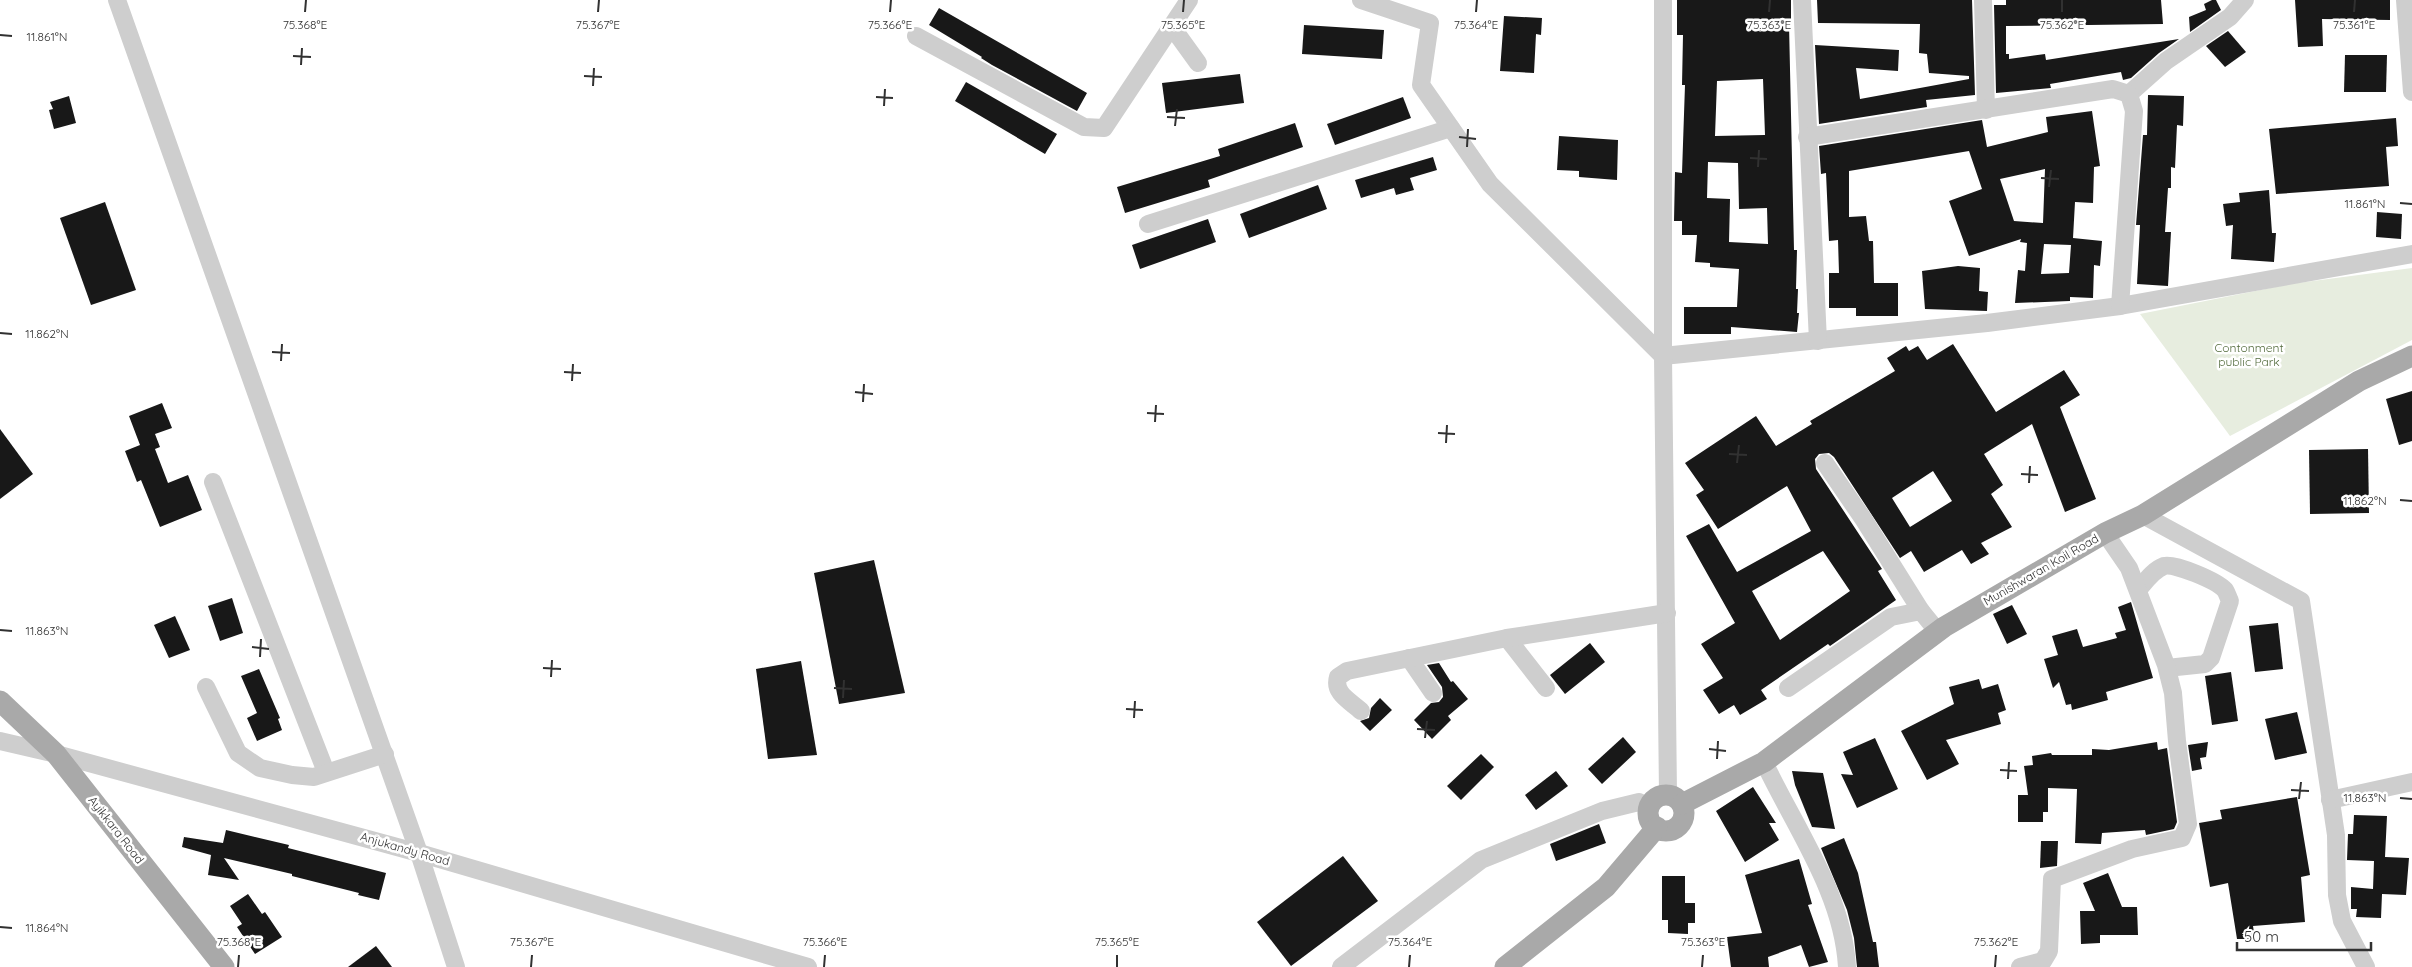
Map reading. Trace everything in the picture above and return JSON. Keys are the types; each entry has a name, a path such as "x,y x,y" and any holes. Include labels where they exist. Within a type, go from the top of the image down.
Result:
{"main road":[{"name":"Munishwaran Koil Road","path":"1675,800 1764,762 1938,632 2105,533 2143,516 2359,381 2412,356"},
{"name":"Ayikkara Road","path":"0,701 56,754 224,967"},
{"path":"1656,798 1675,800 1684,815 1678,825 1668,830 1656,827 1650,818 1650,807 1656,798"},
{"path":"1505,967 1606,887 1656,827"}],"street":[{"path":"117,0 420,853 456,967"},
{"path":"916,36 1084,127 1104,128 1189,0"},
{"path":"1361,0 1430,23 1421,85 1490,184 1663,356 1818,342 2120,306 2412,254"},
{"path":"1663,0 1663,356 1667,613 1675,800"},
{"path":"1802,0 1818,342"},
{"path":"1983,0 1986,110"},
{"path":"2128,94 2166,61 2230,16 2245,0"},
{"path":"2405,0 2412,92"},
{"path":"1172,27 1198,63"},
{"path":"1807,137 2113,89 2128,94"},
{"path":"2120,306 2134,112 2128,94"},
{"path":"1148,224 1451,128"},
{"path":"1825,463 1864,520 1921,611 1938,632"},
{"path":"213,482 326,772"},
{"path":"2143,516 2301,601 2336,835 2337,895 2342,921 2366,967"},
{"path":"2020,967 2043,961 2049,951 2052,879 2132,850 2182,838 2188,824 2173,693 2167,668 2129,568 2105,533"},
{"path":"2138,590 2154,572 2163,566 2171,566 2206,579 2224,589 2230,601 2211,658 2205,664 2167,668"},
{"path":"1788,688 1891,617 1921,611"},
{"path":"1361,711 1338,691 1336,683 1338,677 1347,672 1507,638 1667,613"},
{"path":"1507,638 1546,688"},
{"path":"1409,658 1432,693"},
{"path":"206,687 238,753 260,768 292,776 314,777 384,754"},
{"name":"Anjukandy Road","path":"0,741 56,754 420,853 808,967"},
{"path":"0,747 18,745"},
{"path":"1764,762 1823,877 1846,943 1848,967"},
{"path":"2330,800 2412,782"},
{"path":"1341,967 1481,860 1602,812 1639,802 1650,807"}],"green space":[{"name":"Contonment public Park","path":"2412,268 2412,340 2230,436 2140,314 2290,284"}],"building":[{"path":"1677,0 1791,0 1791,24 1789,24 1794,250 1797,250 1796,289 1798,289 1797,313 1799,313 1797,332 1731,327 1731,334 1684,334 1684,307 1737,307 1739,269 1710,267 1710,263 1695,262 1697,235 1682,235 1682,221 1674,221 1675,172 1682,173 1685,85 1682,85 1683,35 1677,35","holes":["1763,79 1765,135 1715,136 1717,81","1708,162 1738,163 1739,209 1767,208 1768,244 1729,242 1730,199 1707,198"]},
{"path":"1817,0 1972,0 1975,95 1926,100 1927,107 1819,124 1815,45 1899,50 1898,71 1856,68 1860,99 1969,79 1969,76 1929,73 1927,54 1919,53 1920,24 1818,23"},
{"path":"2006,0 2161,0 2163,24 2006,26 2006,54 2009,54 2009,59 2045,54 2046,60 2179,39 2159,53 2131,78 2123,80 2121,72 2050,84 2051,88 1996,93 1994,5 2006,5"},
{"path":"2216,0 2221,10 2190,32 2189,17 2206,10 2204,4"},
{"path":"2295,0 2390,0 2390,20 2322,19 2323,46 2298,47"},
{"path":"939,8 1087,93 1077,111 992,65 929,25"},
{"path":"1504,16 1542,18 1541,35 1536,34 1534,73 1500,71"},
{"path":"1304,25 1384,30 1382,59 1302,54"},
{"path":"2228,31 2246,52 2225,67 2206,46"},
{"path":"2345,55 2387,55 2386,92 2344,92"},
{"path":"1240,74 1244,103 1166,113 1162,83"},
{"path":"966,82 1057,134 1045,154 955,101"},
{"path":"2148,95 2184,96 2183,126 2177,125 2175,168 2171,167 2171,188 2168,188 2165,232 2171,232 2168,286 2137,284 2140,225 2136,225 2143,135 2147,135"},
{"path":"69,96 76,123 54,129 49,110 53,109 50,102"},
{"path":"1403,97 1411,118 1335,145 1327,124"},
{"path":"2092,111 2100,166 2094,167 2093,203 2075,202 2073,238 2102,241 2100,266 2094,265 2093,298 2070,297 2070,301 2015,303 2018,270 2025,271 2027,243 2020,242 2021,239 1969,256 1949,201 1982,189 1969,151 1849,171 1849,217 1866,216 1869,241 1873,241 1874,283 1898,283 1898,316 1856,316 1856,308 1829,308 1829,273 1839,273 1838,240 1829,241 1826,173 1821,174 1819,146 1982,120 1987,147 2048,132 2046,117","holes":["2045,169 2043,223 2014,221 2000,179","2044,244 2071,245 2069,273 2041,274"]},
{"path":"2396,118 2398,146 2386,147 2389,186 2276,194 2269,129"},
{"path":"1295,123 1303,147 1208,180 1210,187 1125,213 1117,187 1220,156 1218,149"},
{"path":"1559,136 1618,140 1617,180 1579,177 1579,171 1557,170"},
{"path":"1433,157 1437,170 1410,178 1414,190 1396,195 1394,188 1361,198 1355,180"},
{"path":"1318,185 1327,209 1249,238 1240,214"},
{"path":"2269,190 2272,233 2276,233 2274,262 2231,259 2233,225 2226,226 2223,204 2240,202 2239,193"},
{"path":"105,202 136,290 91,305 60,218"},
{"path":"2377,212 2402,214 2401,239 2376,237"},
{"path":"1208,219 1216,242 1140,269 1132,245"},
{"path":"1958,266 1980,268 1979,291 1988,292 1987,311 1925,309 1922,271"},
{"path":"1953,344 1996,412 2064,370 2080,395 2060,407 2096,499 2065,512 2032,424 1984,454 2003,485 1991,494 2012,527 1981,543 1989,554 1971,564 1962,550 1924,572 1911,551 1900,558 1834,457 1829,453 1819,454 1815,459 1816,469 1882,569 1878,571 1896,600 1830,646 1828,644 1761,690 1767,699 1740,715 1734,705 1719,714 1703,690 1723,678 1701,644 1735,623 1686,536 1709,524 1737,572 1811,531 1787,486 1718,529 1696,495 1704,490 1685,463 1756,416 1776,446 1812,424 1810,421 1895,371 1887,358 1906,346 1909,351 1918,346 1927,360","holes":["1933,471 1952,501 1910,527 1892,498","1823,551 1850,591 1780,640 1752,591"]},
{"path":"2412,391 2412,441 2399,445 2386,399"},
{"path":"162,403 172,428 155,434 160,447 155,449 168,483 188,475 202,510 160,527 141,480 137,482 125,451 140,445 129,416"},
{"path":"0,429 33,474 0,499"},
{"path":"2368,449 2369,513 2310,514 2309,450"},
{"path":"874,560 905,693 839,704 814,573"},
{"path":"232,598 243,633 220,641 208,606"},
{"path":"2131,602 2153,678 2106,692 2108,700 2072,710 2071,704 2066,705 2059,682 2053,688 2044,659 2058,655 2052,636 2077,629 2083,647 2117,638 2115,633 2126,630 2118,607"},
{"path":"2012,605 2027,634 2007,644 1993,614"},
{"path":"175,616 190,650 169,658 154,625"},
{"path":"2278,623 2283,669 2255,672 2249,626"},
{"path":"1590,643 1605,662 1565,694 1550,675"},
{"path":"801,661 817,755 768,759 756,669"},
{"path":"1439,663 1451,682 1453,681 1468,699 1448,716 1451,720 1432,739 1414,720 1431,703 1439,702 1443,697 1442,687 1427,665"},
{"path":"259,669 280,718 278,719 282,730 257,741 247,718 257,713 241,676"},
{"path":"2231,672 2238,721 2212,725 2205,676"},
{"path":"1979,679 1982,689 1998,684 2006,710 1998,713 2001,724 1946,740 1959,764 1927,780 1901,731 1954,704 1949,687"},
{"path":"1380,698 1392,710 1370,731 1360,721 1369,718 1371,708"},
{"path":"2297,712 2307,753 2275,760 2265,719"},
{"path":"1623,737 1636,752 1602,784 1588,769"},
{"path":"1875,738 1898,789 1857,808 1841,774 1853,775 1843,752"},
{"path":"2157,742 2158,750 2167,748 2177,822 2174,829 2146,835 2145,830 2102,833 2101,844 2075,843 2077,789 2048,788 2048,812 2043,812 2043,822 2018,822 2018,795 2028,795 2024,766 2033,765 2032,756 2051,753 2052,755 2092,755 2092,749 2109,750"},
{"path":"2208,742 2206,757 2200,758 2202,769 2192,771 2188,745"},
{"path":"1481,754 1494,767 1461,800 1447,786"},
{"path":"1556,771 1568,786 1536,810 1525,795"},
{"path":"1792,771 1823,773 1835,829 1812,827 1795,785"},
{"path":"1753,787 1776,823 1769,823 1779,840 1745,862 1716,811"},
{"path":"2297,797 2310,875 2301,877 2305,922 2253,926 2255,939 2237,939 2228,883 2210,887 2199,823 2222,819 2220,810"},
{"path":"2354,815 2387,816 2385,857 2409,858 2406,895 2382,894 2381,918 2356,917 2357,909 2351,909 2351,887 2373,889 2374,861 2347,860 2348,834 2353,834"},
{"path":"1599,824 1606,843 1556,861 1550,844"},
{"path":"226,830 289,845 288,848 386,873 379,900 292,876 292,874 224,858 239,880 208,875 211,855 182,847 184,837 223,843"},
{"path":"1844,838 1858,873 1873,942 1876,942 1879,967 1857,967 1854,938 1847,910 1821,848"},
{"path":"2041,841 2058,841 2057,866 2040,868"},
{"path":"1343,856 1378,901 1291,966 1257,922"},
{"path":"1799,859 1812,904 1808,905 1828,962 1809,967 1801,945 1768,957 1769,967 1731,967 1727,937 1762,933 1745,875"},
{"path":"2108,873 2122,907 2137,907 2138,935 2100,935 2100,943 2081,944 2080,911 2095,911 2083,883"},
{"path":"1662,876 1685,876 1685,903 1695,903 1695,923 1688,923 1688,934 1668,933 1668,920 1662,920"},
{"path":"248,894 262,914 265,912 282,937 255,954 237,927 242,924 230,906"},
{"path":"376,946 392,967 348,967"}]}
